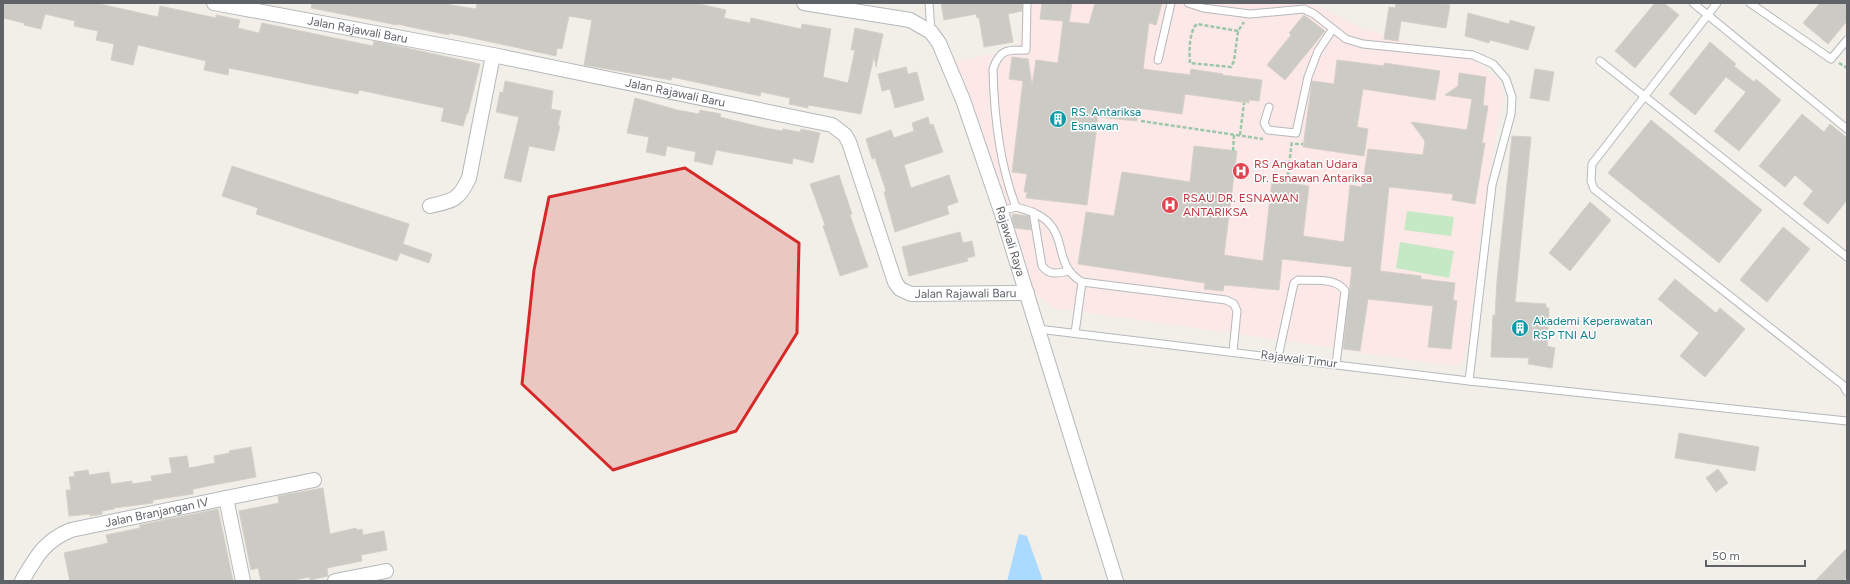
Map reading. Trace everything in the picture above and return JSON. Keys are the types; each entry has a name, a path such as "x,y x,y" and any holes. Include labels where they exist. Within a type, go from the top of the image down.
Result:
{"street":[{"name":"Jalan Rajawali Baru","path":"214,3 493,55 832,125 845,135 848,142 895,282 900,289 911,294 1027,293"},
{"name":"Rajawali Raya","path":"804,3 850,7 910,20 930,32 941,48 963,100 1002,211 1116,581"},
{"path":"430,206 455,199 460,195 469,178 493,55"},
{"name":"Jalan Branjangan IV","path":"22,581 40,551 49,542 65,532 314,480"},
{"path":"226,498 243,581"},
{"path":"335,581 386,571"}],"lane":[{"path":"929,3 930,32"},
{"path":"1016,206 1006,179 999,140 993,69 996,59 1001,53 1009,50 1026,50 1027,3"},
{"path":"1158,60 1171,3"},
{"path":"1188,3 1202,8 1250,14 1304,9"},
{"path":"1297,3 1304,9 1314,14 1332,30 1346,39 1363,44 1473,56 1493,64 1506,79 1512,97 1511,114 1492,185 1469,381"},
{"path":"1693,3 1847,129"},
{"path":"1717,3 1592,164 1591,181 1594,189 1842,385 1847,392"},
{"path":"1750,3 1831,59 1847,40"},
{"path":"1269,107 1264,123 1268,130 1294,133 1298,131 1308,77 1318,51 1332,30"},
{"path":"1600,61 1847,257"},
{"path":"1002,211 1016,206 1033,212 1047,221 1053,228 1056,235 1068,271 1082,282 1230,302 1234,304 1237,311 1234,352"},
{"path":"1033,212 1042,266 1046,271 1052,274 1068,271"},
{"path":"1278,357 1294,283 1298,280 1334,282 1341,285 1345,291 1336,364"},
{"path":"1075,333 1082,282"},
{"name":"Rajawali Timur","path":"1038,329 1469,381 1847,421"}],"path":[{"path":"1238,31 1197,24 1194,28 1192,36 1190,63 1231,66 1234,61 1238,31 1250,14"},
{"path":"1240,135 1244,103"},
{"path":"1140,121 1269,140"},
{"path":"1287,182 1291,143 1294,133"},
{"path":"1233,151 1234,135"},
{"path":"1284,142 1303,144"}],"highlighted area":[{"path":"685,168 799,243 797,333 736,431 613,470 522,384 534,270 549,197"}],"shaded area":[{"name":"RS Angkatan Udara Dr. Esnawan Antariksa","path":"1022,3 1305,3 1319,6 1361,28 1477,62 1498,79 1505,95 1498,122 1482,220 1469,339 1462,365 1454,366 1422,362 1054,308 1032,292 985,143 955,62 1018,48 1023,14"}],"green space":[{"path":"1407,211 1454,217 1451,236 1404,230"},
{"path":"1400,242 1454,251 1449,278 1396,268"}],"water":[{"path":"1019,534 1027,536 1043,581 1007,581"}],"building":[{"path":"3,3 101,3 100,4 158,17 160,6 216,18 216,15 240,20 238,28 259,33 262,23 373,46 374,41 480,64 468,113 463,126 441,121 444,108 359,90 358,94 229,68 228,75 204,70 206,61 138,45 133,65 111,60 114,44 96,40 98,31 74,26 75,21 45,14 41,29 24,25 24,23 3,18"},
{"path":"312,3 439,3 476,9 477,3 695,3 726,10 724,18 750,23 751,18 801,29 802,24 831,29 823,77 848,83 855,50 851,50 855,28 883,34 876,67 874,56 861,114 808,105 808,108 789,104 790,98 761,92 760,96 672,77 671,80 584,65 592,20 569,16 562,49 557,48 556,56 449,33 449,35 311,8"},
{"path":"941,3 1022,3 1022,11 1008,14 1013,42 984,47 979,18 977,18 976,14 944,20"},
{"name":"RS. Antariksa Esnawan","path":"1042,3 1072,3 1069,22 1089,24 1095,3 1162,3 1156,25 1149,23 1143,69 1190,75 1191,69 1262,80 1259,101 1249,100 1249,103 1185,94 1182,114 1138,108 1137,121 1098,117 1087,205 1026,198 1027,192 1024,192 1027,174 1012,172 1023,81 1009,79 1012,57 1028,59 1032,85 1036,60 1058,63 1063,21 1040,19"},
{"path":"1396,3 1437,3 1450,5 1446,28 1401,21 1398,41 1384,39 1389,7 1395,8"},
{"path":"1655,3 1664,3 1679,15 1635,68 1615,51"},
{"path":"1820,3 1847,3 1847,21 1828,44 1803,23"},
{"path":"1468,13 1509,24 1510,20 1535,27 1528,50 1490,40 1489,43 1465,36"},
{"path":"1304,15 1325,31 1285,80 1267,65 1291,35 1289,33"},
{"path":"1710,42 1736,64 1734,66 1754,82 1756,79 1781,100 1739,151 1714,131 1746,92 1726,77 1695,115 1669,94"},
{"path":"1337,60 1384,66 1384,63 1440,71 1435,100 1363,89 1357,127 1368,129 1364,156 1303,147 1312,81 1334,84"},
{"path":"906,67 908,74 917,72 924,100 895,108 890,89 882,91 878,74"},
{"path":"1535,69 1554,72 1549,101 1530,98"},
{"path":"1459,73 1486,77 1483,105 1488,106 1482,143 1485,143 1475,204 1452,200 1453,194 1389,187 1380,271 1421,276 1421,279 1455,283 1453,300 1457,301 1451,349 1428,347 1433,306 1368,299 1360,351 1343,349 1352,267 1282,259 1279,290 1224,285 1223,291 1204,289 1205,283 1078,264 1086,212 1114,216 1122,172 1190,182 1194,146 1237,151 1224,255 1263,261 1272,180 1309,186 1303,236 1344,242 1350,185 1362,187 1368,149 1423,155 1425,141 1411,122 1467,130 1472,99 1445,95 1458,86"},
{"path":"505,81 553,91 551,109 561,111 558,125 560,126 554,151 529,146 521,182 504,178 519,117 496,112 500,92 503,93"},
{"path":"635,98 677,110 699,114 700,110 721,114 720,117 765,128 800,132 801,129 820,133 813,163 793,158 792,164 716,150 712,165 694,161 696,152 667,146 665,156 646,152 649,137 627,133"},
{"path":"1802,114 1824,132 1830,124 1847,138 1847,200 1828,224 1803,204 1813,191 1795,175 1785,187 1759,166"},
{"path":"928,117 930,125 933,124 943,152 904,165 911,188 949,175 958,202 947,206 949,214 895,232 884,192 886,191 875,158 872,159 866,139 891,130 894,138 914,131 912,123"},
{"path":"1651,120 1762,210 1719,263 1608,173"},
{"path":"1512,136 1531,137 1515,302 1546,304 1546,308 1549,308 1547,346 1555,348 1552,368 1528,364 1529,358 1491,357 1493,315 1495,316 1497,280"},
{"path":"232,166 409,224 403,244 432,254 429,263 400,253 397,261 256,214 258,208 222,196"},
{"path":"839,175 852,214 850,215 868,267 840,276 823,226 825,225 810,184"},
{"path":"1590,202 1611,220 1570,271 1549,253"},
{"path":"1013,214 1029,216 1031,230 1015,228 1012,219"},
{"path":"1783,227 1810,249 1767,302 1740,280"},
{"path":"960,232 963,243 972,241 975,256 967,258 968,261 909,276 902,247"},
{"path":"1675,279 1716,313 1720,308 1745,329 1705,377 1680,356 1699,333 1658,299"},
{"path":"1679,433 1759,447 1755,471 1675,458"},
{"path":"251,447 256,477 193,489 193,494 153,500 153,503 114,508 102,511 102,514 90,516 90,514 69,516 66,490 71,490 69,477 75,476 74,472 88,470 89,475 109,472 111,484 132,481 132,484 152,481 151,476 172,473 169,458 187,456 189,468 215,463 214,456 230,453 229,451"},
{"path":"1718,469 1728,483 1716,492 1706,478"},
{"path":"323,488 330,534 356,528 357,530 362,529 363,535 384,531 387,550 361,555 362,561 327,568 328,576 310,580 310,577 289,581 261,581 258,568 251,570 239,511 279,503 278,496"},
{"path":"218,509 233,581 70,581 64,553 108,543 106,535 140,528 140,525"},
{"path":"1847,548 1847,577 1843,581 1815,581"}],"place":[{"name":"RS. Antariksa Esnawan","path":"1058,119"},
{"name":"RS Angkatan Udara Dr. Esnawan Antariksa","path":"1241,171"},
{"name":"RSAU DR. ESNAWAN ANTARIKSA","path":"1170,205"},
{"name":"Akademi Keperawatan RSP TNI AU","path":"1520,328"}]}
